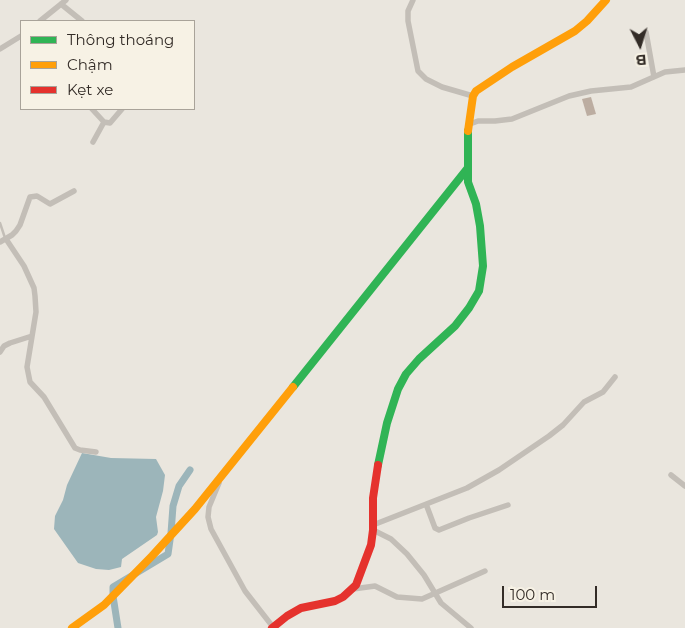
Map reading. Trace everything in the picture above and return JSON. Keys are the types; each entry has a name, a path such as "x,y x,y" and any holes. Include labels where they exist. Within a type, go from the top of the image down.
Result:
{"street":[{"path":"414,0 408,11 408,21 418,72 426,79 442,87 473,96"},
{"path":"467,168 226,468 214,493 208,517 212,529 245,591 272,628 295,611 334,601 348,594 353,589 359,579 368,554 373,528 373,498 379,460 387,423 401,381 419,359 455,326 479,291 482,266 481,239 476,204 468,182 467,168 473,96 476,91 582,26 606,0"},
{"path":"41,20 64,2 81,20"},
{"path":"646,32 654,77"},
{"path":"0,49 20,37"},
{"path":"470,124 478,121 495,122 512,119 569,96 591,91 630,87 671,71 685,70"},
{"path":"93,110 104,122 110,123 121,110"},
{"path":"93,142 104,122"},
{"path":"74,191 50,204 37,196 30,197 20,225 12,236 3,241 24,266 34,288 36,312 27,367 30,382 44,397 76,448 96,452"},
{"path":"0,352 4,346 10,343 32,336"},
{"path":"373,528 467,488 506,465 563,425 584,402 603,392 615,377"},
{"path":"72,628 104,605 187,518 223,475"},
{"path":"671,475 685,486"},
{"path":"426,504 435,528 439,530 508,505"},
{"path":"373,528 391,539 407,554 424,575 441,603 471,628"},
{"path":"353,589 375,586 398,597 426,598 485,570"}],"lane":[{"path":"0,223 3,241"}],"water":[{"path":"82,453 111,458 156,459 165,475 156,517 157,535 122,559 121,567 109,570 96,569 78,563 54,529 55,516"}],"building":[{"path":"591,97 596,114 587,116 582,99"}],"waterway":[{"path":"118,628 113,587 168,554 173,506 179,486 190,470"}],"traffic: fast":[{"path":"378,465 387,423 398,389 406,374 419,359 455,326 479,291 483,266 480,226 476,204 468,182 468,131"},
{"path":"293,387 467,169"}],"traffic: slow":[{"path":"468,131 473,96 476,91 512,67 575,31 606,0"},
{"path":"72,628 104,605 152,556 195,509 293,387"}],"traffic: jam":[{"path":"272,628 301,608 335,601 343,597 356,585 371,545 373,498 378,465"}]}
